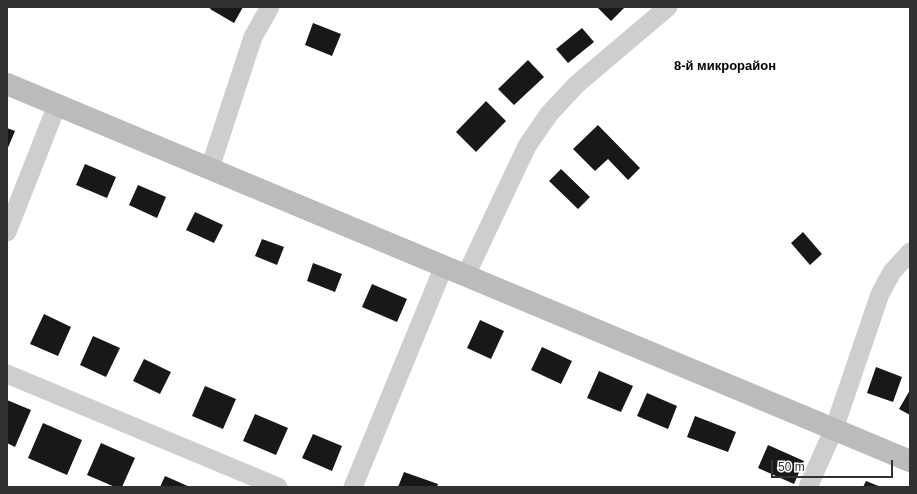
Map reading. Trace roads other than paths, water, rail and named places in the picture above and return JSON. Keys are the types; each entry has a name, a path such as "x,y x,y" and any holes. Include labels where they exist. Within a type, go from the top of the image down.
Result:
{"street":[{"path":"210,168 253,37 270,7"},
{"path":"466,275 527,146 549,114 577,84 668,7"},
{"path":"7,84 910,461"},
{"path":"7,232 57,105"},
{"path":"808,487 834,429 880,294 892,272 910,252"},
{"path":"353,487 444,266"},
{"path":"7,374 278,487"}],"district":[{"name":"8-й микрорайон","path":"725,66"}]}
